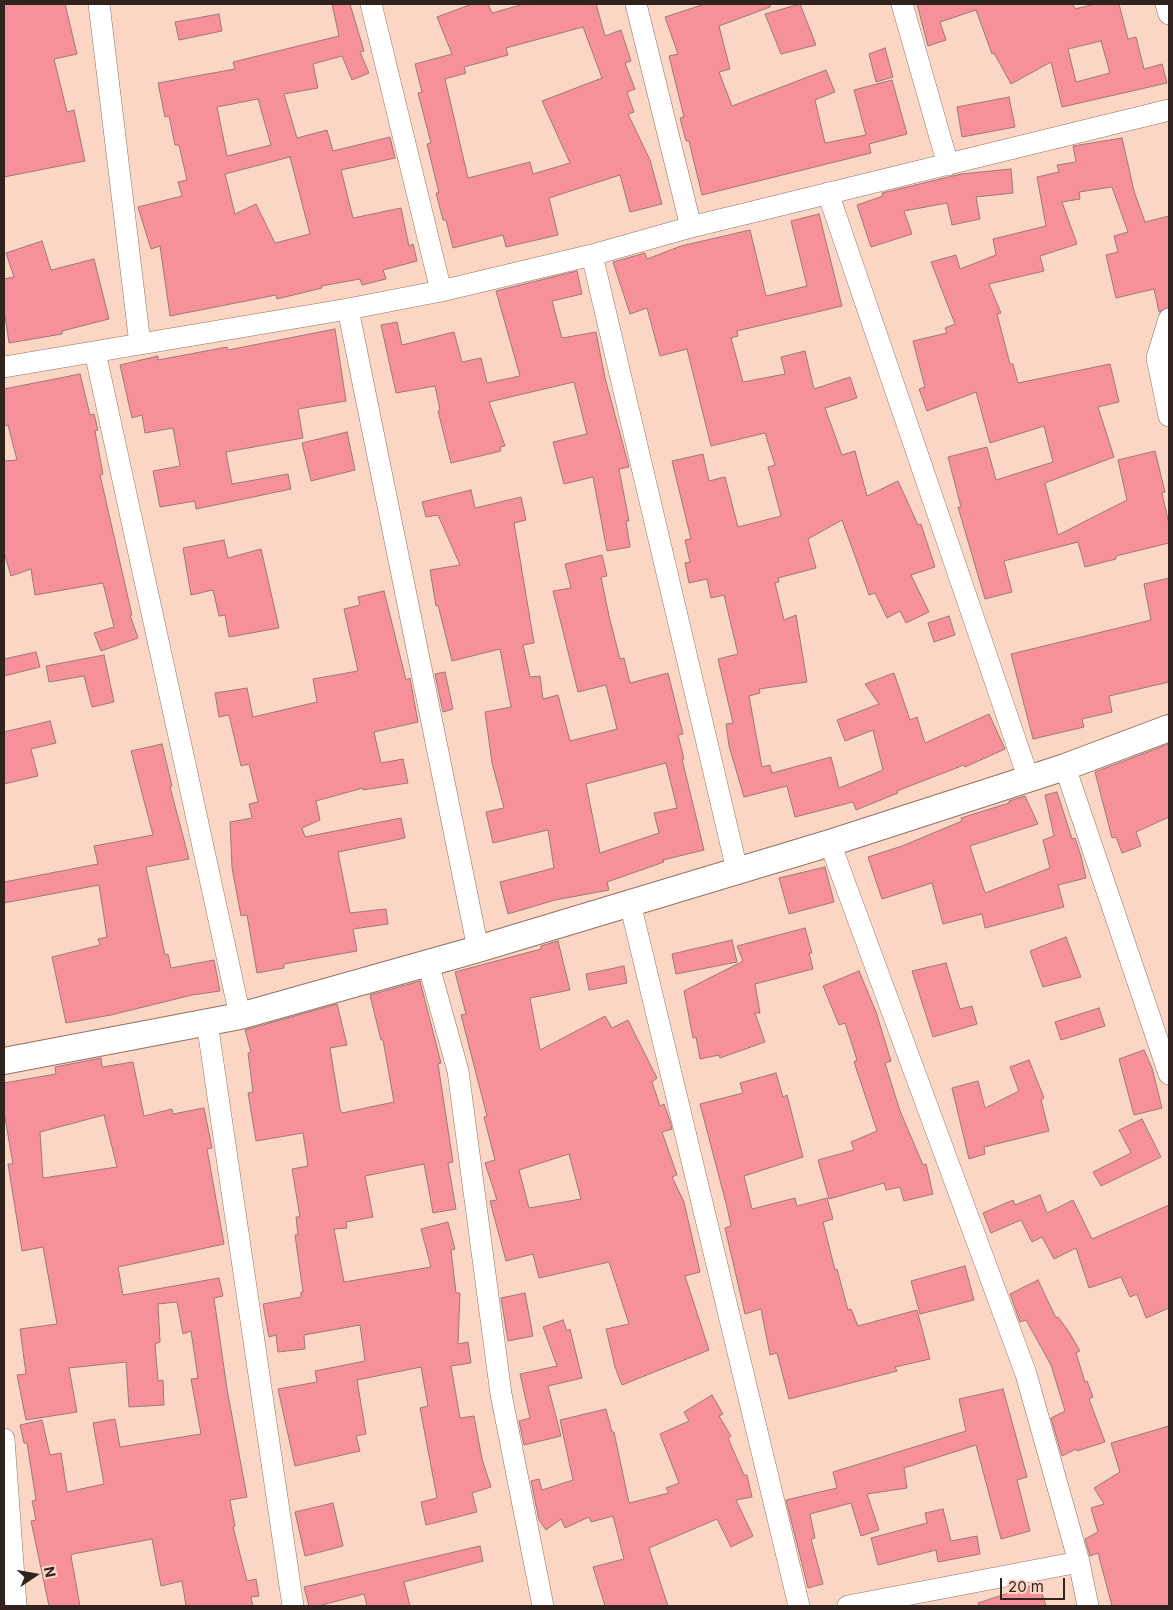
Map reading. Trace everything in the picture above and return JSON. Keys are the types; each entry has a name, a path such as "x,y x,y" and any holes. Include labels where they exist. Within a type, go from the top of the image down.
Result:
{"street":[{"path":"99,4 140,344"},
{"path":"371,4 441,291"},
{"path":"636,4 691,227"},
{"path":"902,4 948,165"},
{"path":"1166,4 1169,14"},
{"path":"4,367 348,310 441,291 592,255 691,227 1169,110"},
{"path":"828,193 1028,777"},
{"path":"592,255 737,870"},
{"path":"348,310 478,948"},
{"path":"1169,319 1157,358 1169,416"},
{"path":"95,352 240,1016"},
{"path":"4,1061 240,1016 478,948 830,843 1065,766 1169,728"},
{"path":"1065,766 1169,1074"},
{"path":"830,843 1026,1374 1079,1562 1088,1606"},
{"path":"630,904 799,1606"},
{"path":"428,962 458,1071 501,1394 543,1606"},
{"path":"207,1022 293,1606"},
{"path":"4,1439 16,1606"},
{"path":"848,1606 1079,1562"}],"building":[{"path":"4,4 65,4 77,54 54,59 67,112 74,110 85,161 4,177"},
{"path":"332,4 350,4 364,51 360,52 369,73 352,80 342,56 313,64 318,88 284,94 297,138 327,130 333,151 390,137 395,158 341,170 353,218 401,208 409,246 413,244 417,261 383,270 386,279 362,285 360,279 321,286 322,288 277,299 276,295 170,316 160,246 151,249 138,207 182,196 178,182 187,180 179,145 175,145 169,116 165,117 158,83 235,69 233,62 339,36","holes":["258,99 271,145 227,156 217,107","290,157 310,234 275,243 256,204 235,214 225,174"]},
{"path":"472,4 488,4 492,13 524,4 596,4 605,36 621,30 631,61 625,63 635,89 627,92 634,112 628,114 650,160 662,204 630,212 620,175 549,198 558,235 506,247 503,235 453,248 446,220 443,220 436,193 439,193 427,144 431,143 418,93 422,92 415,64 452,54 437,17","holes":["583,27 602,78 542,101 570,163 533,174 530,162 468,178 445,79 466,73 464,67 508,55 506,48"]},
{"path":"705,4 770,4 770,7 719,26 730,69 719,72 732,106 826,70 835,92 815,100 825,143 866,135 854,90 892,80 907,134 869,144 871,153 702,195 689,141 686,141 680,118 684,117 669,56 678,54 665,17"},
{"path":"800,4 816,45 781,54 765,14"},
{"path":"917,4 1073,4 1075,9 1095,4 1119,4 1128,39 1136,37 1144,69 1162,64 1167,83 1062,107 1051,62 1011,84 994,53 992,54 976,10 940,22 946,40 928,46","holes":["1101,41 1110,73 1076,82 1068,49"]},
{"path":"219,14 222,31 179,40 175,22"},
{"path":"885,48 893,77 876,82 869,54"},
{"path":"1009,97 1015,127 962,137 957,107"},
{"path":"1122,138 1134,191 1145,222 1169,216 1169,307 1159,312 1154,289 1116,298 1106,255 1118,252 1114,236 1128,232 1112,187 1079,192 1080,199 1062,202 1077,244 1040,256 1044,271 989,284 1001,313 997,314 1010,364 1013,364 1018,383 1110,364 1119,402 1098,407 1114,457 1045,483 1058,535 1127,500 1118,460 1155,451 1165,492 1162,493 1169,524 1169,543 1116,556 1116,559 1085,567 1078,542 1004,561 1012,592 985,599 958,507 961,507 948,457 987,447 996,480 1053,462 1044,426 990,443 976,392 927,411 919,389 925,387 913,341 947,333 945,328 955,324 931,262 956,255 960,269 996,255 993,239 1046,226 1037,177 1059,172 1057,165 1076,162 1073,146"},
{"path":"1011,169 1013,193 976,197 980,219 952,225 947,203 904,211 912,234 871,247 857,205 883,196 882,193 961,174"},
{"path":"819,214 842,306 737,331 738,336 731,338 743,382 785,374 781,357 805,351 814,389 850,377 857,398 825,408 842,455 855,451 867,496 898,481 918,525 921,524 935,567 911,575 929,612 906,623 900,611 887,618 875,593 869,595 842,520 808,539 816,568 778,578 779,582 775,583 784,620 796,615 807,682 759,689 760,693 749,696 762,767 770,765 772,773 831,757 839,788 883,770 873,730 845,741 837,720 879,704 865,684 894,673 910,720 917,717 925,743 989,714 1005,749 965,767 964,765 897,791 898,793 856,810 853,802 795,817 787,786 744,797 729,746 726,724 733,723 718,659 738,654 724,595 711,598 707,579 689,583 685,563 690,562 685,540 691,539 672,461 703,454 709,481 725,477 738,527 781,516 768,467 775,465 765,433 711,446 687,349 660,356 647,308 630,314 613,262 645,253 647,259 681,246 750,230 766,296 807,286 791,221"},
{"path":"42,241 51,270 94,259 109,319 62,331 62,334 9,343 4,309 4,279 14,277 6,253"},
{"path":"577,271 582,294 552,301 562,338 596,332 605,378 629,467 619,469 629,521 626,521 630,547 607,551 593,477 564,484 553,442 587,434 574,382 489,402 505,446 500,447 501,451 451,463 438,411 440,410 435,386 396,393 381,325 397,322 402,345 454,332 462,362 481,358 487,383 520,376 496,291"},
{"path":"335,329 346,401 298,409 303,438 226,452 232,484 288,474 291,489 196,509 195,501 160,507 153,471 180,466 173,428 145,433 142,415 132,418 120,365 158,356 158,360 227,347 228,350"},
{"path":"80,374 90,415 94,414 98,430 95,431 103,474 100,475 132,615 130,615 138,638 101,651 94,633 114,627 103,583 35,595 31,569 11,576 4,552 4,461 17,460 8,425 4,426 4,389"},
{"path":"347,432 355,470 311,481 302,443"},
{"path":"471,490 475,508 521,497 526,520 514,523 534,643 523,645 530,677 540,676 543,699 558,695 570,741 617,729 606,685 578,692 553,591 571,588 565,564 602,555 607,576 601,577 609,616 620,659 624,658 630,683 668,673 683,734 678,735 684,759 682,759 704,850 663,860 664,862 607,882 609,890 555,900 508,914 500,882 554,868 548,830 493,843 486,812 504,808 492,763 485,712 511,707 500,649 452,661 438,605 436,606 430,570 460,565 438,515 426,517 422,502","holes":["666,763 677,808 654,813 659,833 600,853 586,784"]},
{"path":"224,540 228,558 261,549 279,628 229,637 225,615 219,616 213,590 191,595 183,548"},
{"path":"1169,578 1169,682 1109,696 1112,712 1082,719 1084,727 1033,739 1011,654 1151,620 1144,584"},
{"path":"384,591 406,680 410,678 418,722 374,732 381,763 403,759 408,783 363,790 363,788 316,801 320,820 302,828 305,837 401,818 405,838 338,852 350,913 386,909 388,924 353,929 357,951 284,964 284,968 257,973 247,915 241,916 232,868 230,822 252,818 249,804 258,802 249,764 241,766 229,715 219,717 215,693 247,688 253,717 317,702 313,679 358,671 344,609 360,605 358,597"},
{"path":"949,616 955,635 934,642 928,623"},
{"path":"36,652 40,667 4,676 4,659"},
{"path":"104,655 114,702 92,707 84,676 49,682 46,666"},
{"path":"445,672 453,709 443,712 435,674"},
{"path":"50,721 56,743 31,749 38,776 4,784 4,732"},
{"path":"162,744 172,786 170,787 189,859 146,867 165,955 168,954 171,968 214,960 220,991 192,995 111,1015 66,1023 52,957 100,945 98,939 107,937 99,885 4,903 4,882 98,864 94,846 153,835 131,751"},
{"path":"1169,744 1169,817 1136,832 1141,846 1122,853 1116,837 1112,838 1095,772"},
{"path":"1057,792 1072,839 1075,838 1086,878 1058,885 1064,907 985,928 982,914 943,924 932,883 882,899 868,857 902,846 962,821 961,818 1025,796 1038,824 970,846 985,893 1050,868 1043,840 1054,836 1045,795"},
{"path":"825,867 834,902 789,914 779,878"},
{"path":"805,928 812,953 809,953 813,969 755,984 760,1013 755,1013 765,1042 720,1058 719,1055 700,1059 696,1037 693,1038 684,991 743,961 737,946"},
{"path":"1066,937 1081,977 1043,987 1030,951"},
{"path":"732,940 737,962 676,974 672,954"},
{"path":"558,941 570,990 530,998 540,1050 605,1016 612,1028 628,1020 657,1078 652,1082 660,1106 664,1104 670,1121 672,1129 662,1132 677,1175 672,1177 684,1202 700,1272 685,1276 709,1350 622,1385 615,1367 606,1329 629,1324 609,1262 539,1278 533,1254 506,1261 490,1201 497,1200 485,1163 495,1160 484,1117 487,1116 461,1015 466,1014 455,972 541,949 541,946","holes":["569,1154 581,1199 529,1208 519,1170"]},
{"path":"946,963 960,1009 972,1006 977,1024 933,1037 912,971"},
{"path":"624,966 627,983 589,990 586,974"},
{"path":"859,971 876,1012 891,1061 885,1063 900,1111 923,1165 926,1164 933,1194 904,1201 900,1187 886,1190 884,1183 829,1199 818,1160 854,1150 851,1142 877,1131 854,1062 857,1060 845,1023 839,1025 823,986"},
{"path":"420,981 441,1063 438,1064 453,1162 448,1163 456,1209 433,1213 424,1164 365,1176 373,1217 346,1222 347,1228 334,1229 344,1282 431,1267 421,1229 448,1222 455,1249 451,1250 456,1293 460,1293 458,1344 468,1342 471,1363 451,1366 460,1418 474,1416 482,1459 491,1487 472,1493 477,1512 426,1525 421,1502 437,1498 420,1408 428,1406 421,1367 357,1380 366,1434 356,1436 360,1451 295,1466 278,1389 317,1382 315,1371 365,1361 360,1325 304,1335 305,1349 278,1352 276,1335 269,1337 263,1304 301,1297 301,1292 303,1292 295,1235 298,1235 296,1217 300,1217 292,1169 308,1166 303,1133 256,1141 248,1093 253,1092 248,1053 251,1052 245,1030 337,1004 347,1045 330,1048 342,1113 394,1102 383,1040 381,1040 370,995"},
{"path":"1099,1008 1105,1026 1061,1040 1055,1022"},
{"path":"1144,1050 1152,1068 1162,1108 1134,1115 1119,1059"},
{"path":"101,1058 102,1067 133,1062 144,1116 172,1109 173,1114 204,1108 212,1148 207,1149 224,1244 118,1267 123,1295 219,1278 223,1296 214,1298 227,1389 247,1497 230,1500 235,1526 233,1527 247,1581 256,1579 259,1596 251,1597 253,1606 186,1606 182,1581 161,1586 152,1539 73,1554 71,1556 80,1606 49,1606 31,1521 36,1520 32,1501 36,1500 27,1443 24,1443 20,1425 42,1420 50,1455 61,1453 67,1492 104,1484 93,1423 115,1419 120,1447 201,1434 191,1379 198,1378 191,1331 183,1334 177,1302 158,1304 160,1342 155,1344 158,1381 163,1380 164,1405 129,1407 126,1362 69,1368 77,1412 26,1420 17,1375 26,1374 20,1329 57,1324 43,1247 22,1251 8,1164 13,1164 4,1112 4,1083 56,1074 55,1067","holes":["104,1115 117,1167 43,1178 40,1132"]},
{"path":"1029,1060 1044,1098 1041,1100 1049,1131 984,1147 985,1154 969,1159 952,1088 978,1081 985,1108 1019,1091 1010,1067"},
{"path":"776,1073 783,1097 787,1095 803,1157 744,1176 752,1209 795,1198 797,1206 827,1198 833,1219 823,1222 835,1270 837,1269 848,1310 851,1309 858,1326 917,1310 930,1359 895,1367 897,1371 789,1399 777,1353 770,1355 761,1309 745,1314 725,1228 731,1226 727,1207 700,1104 743,1093 740,1083"},
{"path":"1142,1119 1161,1157 1101,1186 1093,1172 1131,1153 1119,1130"},
{"path":"1040,1195 1047,1213 1073,1200 1092,1239 1169,1205 1169,1308 1146,1318 1137,1294 1130,1297 1121,1277 1089,1288 1076,1248 1054,1259 1042,1237 1032,1242 1021,1220 991,1233 983,1213 1013,1200 1015,1205"},
{"path":"965,1266 974,1300 920,1314 911,1281"},
{"path":"1038,1280 1056,1318 1058,1317 1069,1332 1080,1351 1076,1353 1085,1382 1087,1381 1093,1397 1089,1399 1105,1442 1077,1451 1076,1449 1062,1456 1051,1418 1065,1411 1051,1365 1026,1320 1020,1322 1010,1294"},
{"path":"525,1293 533,1336 508,1341 501,1298"},
{"path":"563,1320 567,1331 570,1329 582,1378 548,1386 561,1436 524,1445 519,1421 530,1418 520,1374 557,1366 543,1327"},
{"path":"1003,1389 1027,1477 1017,1480 1030,1531 1001,1539 976,1445 904,1468 907,1488 867,1494 879,1530 861,1536 851,1503 810,1514 815,1538 811,1539 823,1584 808,1588 786,1500 837,1488 833,1472 966,1431 959,1399"},
{"path":"712,1395 723,1414 719,1416 731,1436 728,1438 744,1475 747,1475 752,1497 736,1500 753,1536 731,1547 717,1519 649,1548 668,1606 605,1606 593,1567 624,1559 613,1516 591,1522 589,1517 565,1528 561,1519 546,1530 539,1520 531,1481 539,1479 542,1490 573,1480 560,1420 606,1409 612,1432 614,1432 629,1503 669,1493 666,1488 679,1483 660,1434 689,1421 684,1412"},
{"path":"1169,1426 1169,1606 1112,1606 1098,1553 1090,1556 1085,1539 1098,1532 1091,1508 1104,1504 1094,1488 1120,1472 1111,1443"},
{"path":"333,1503 343,1546 305,1556 295,1512"},
{"path":"943,1509 951,1541 977,1536 980,1554 938,1562 936,1550 878,1565 871,1538 927,1523 925,1513"},
{"path":"480,1546 483,1561 404,1582 410,1606 367,1606 364,1594 318,1606 309,1606 304,1587"},
{"path":"1039,1583 1046,1606 979,1606 978,1603"}]}
